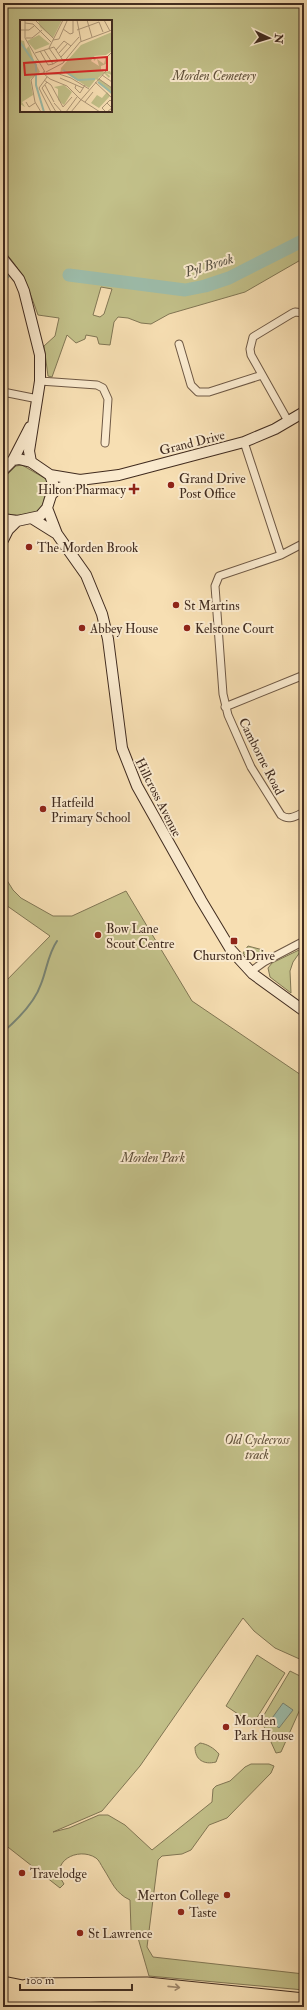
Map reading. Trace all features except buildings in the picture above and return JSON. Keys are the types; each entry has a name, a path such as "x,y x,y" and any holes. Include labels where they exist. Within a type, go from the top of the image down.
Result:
{"highway":[{"path":"3,1983 23,1987 31,1985 49,1998 147,1984 304,2000"},
{"path":"3,1995 27,1999 101,1995 165,1996 275,2007"}],"street":[{"path":"4,260 19,279 29,308 41,366 38,399 32,423 29,451 31,462"},
{"path":"288,421 262,375 250,349 253,338 295,312 304,313"},
{"path":"179,344 191,385 198,392 209,392 262,375"},
{"path":"40,381 97,385 103,388 108,399 105,443"},
{"path":"3,392 38,399"},
{"name":"Grand Drive","path":"52,494 57,489 80,480 119,475 244,442 269,432 304,412"},
{"path":"3,470 13,460 32,423"},
{"path":"244,442 280,555 304,543"},
{"path":"3,519 17,521 34,519 44,514 54,486 50,475 31,462 19,459 13,460"},
{"name":"Grand Drive","path":"50,475 80,480"},
{"name":"Hillcross Avenue","path":"47,508 57,534 86,575 98,599 108,639 122,748 132,776 217,927 232,950 250,972 304,1011"},
{"name":"Hillcross Avenue","path":"34,519 57,534"},
{"path":"3,540 8,530 17,521"},
{"name":"Camborne Road","path":"280,555 220,576 214,586 225,707 246,757 279,813 288,819 304,812"},
{"path":"225,707 304,675"},
{"path":"250,972 264,962 304,941"}],"green space":[{"name":"Morden Cemetery","path":"3,3 304,3 304,258 245,292 169,314 151,324 118,317 114,322 110,345 99,344 97,337 86,335 85,339 76,343 67,335 52,377 48,376 44,346 55,336 59,318 38,315 24,280 3,250","holes":["101,287 112,289 104,314 100,317 93,315"]},
{"path":"22,465 46,479 47,487 42,507 37,512 28,514 3,514 3,479 16,466"},
{"name":"Morden Park","path":"3,874 13,890 21,898 53,916 72,916 126,891 192,1001 304,1077 304,1661 275,1648 254,1631 243,1618 140,1766 102,1811 53,1832 69,1828 99,1815 108,1815 125,1825 152,1850 212,1802 213,1789 216,1786 230,1781 245,1767 251,1764 269,1764 274,1766 271,1773 227,1818 209,1825 191,1850 182,1854 162,1856 158,1860 147,1947 153,1957 304,1974 304,1990 149,1976 138,1938 131,1930 130,1900 117,1890 96,1858 81,1854 67,1858 62,1863 60,1869 60,1876 64,1884 60,1888 4,1844 3,1845 3,984 50,936 3,903"},
{"path":"248,946 263,950 263,957 252,960 247,957 243,953"},
{"path":"299,950 300,952 293,962 290,971 291,993 270,977 268,968 272,963"},
{"path":"257,1655 285,1673 253,1724 226,1706"},
{"path":"290,1671 304,1678 304,1704 301,1707 281,1752 276,1753 261,1720"},
{"path":"200,1743 205,1744 219,1754 216,1762 208,1763 198,1758 195,1752 195,1747"},
{"path":"98,2002 109,2003 109,2005 107,2007 79,2007 83,2004"}],"shaded area":[{"path":"283,1703 293,1710 279,1728 270,1721"}],"waterway":[{"name":"Pyl Brook","path":"69,275 185,290 205,286 229,278 304,240"},
{"path":"3,1032 20,1016 38,991 57,941"}],"place":[{"name":"Grand Drive Post Office","path":"171,485"},
{"name":"Hilton Pharmacy","path":"134,489"},
{"name":"The Morden Brook","path":"29,547"},
{"name":"St Martins","path":"176,605"},
{"name":"Abbey House","path":"82,628"},
{"name":"Kelstone Court","path":"187,628"},
{"name":"Hatfeild Primary School","path":"43,809"},
{"name":"Bow Lane Scout Centre","path":"98,935"},
{"name":"Churston Drive","path":"234,941"},
{"name":"Morden Park House","path":"226,1727"},
{"name":"Travelodge","path":"22,1873"},
{"name":"Merton College","path":"227,1895"},
{"name":"Taste","path":"181,1912"},
{"name":"St Lawrence","path":"80,1933"}],"park label":[{"name":"Old Cyclecross track","path":"257,1446"}]}
